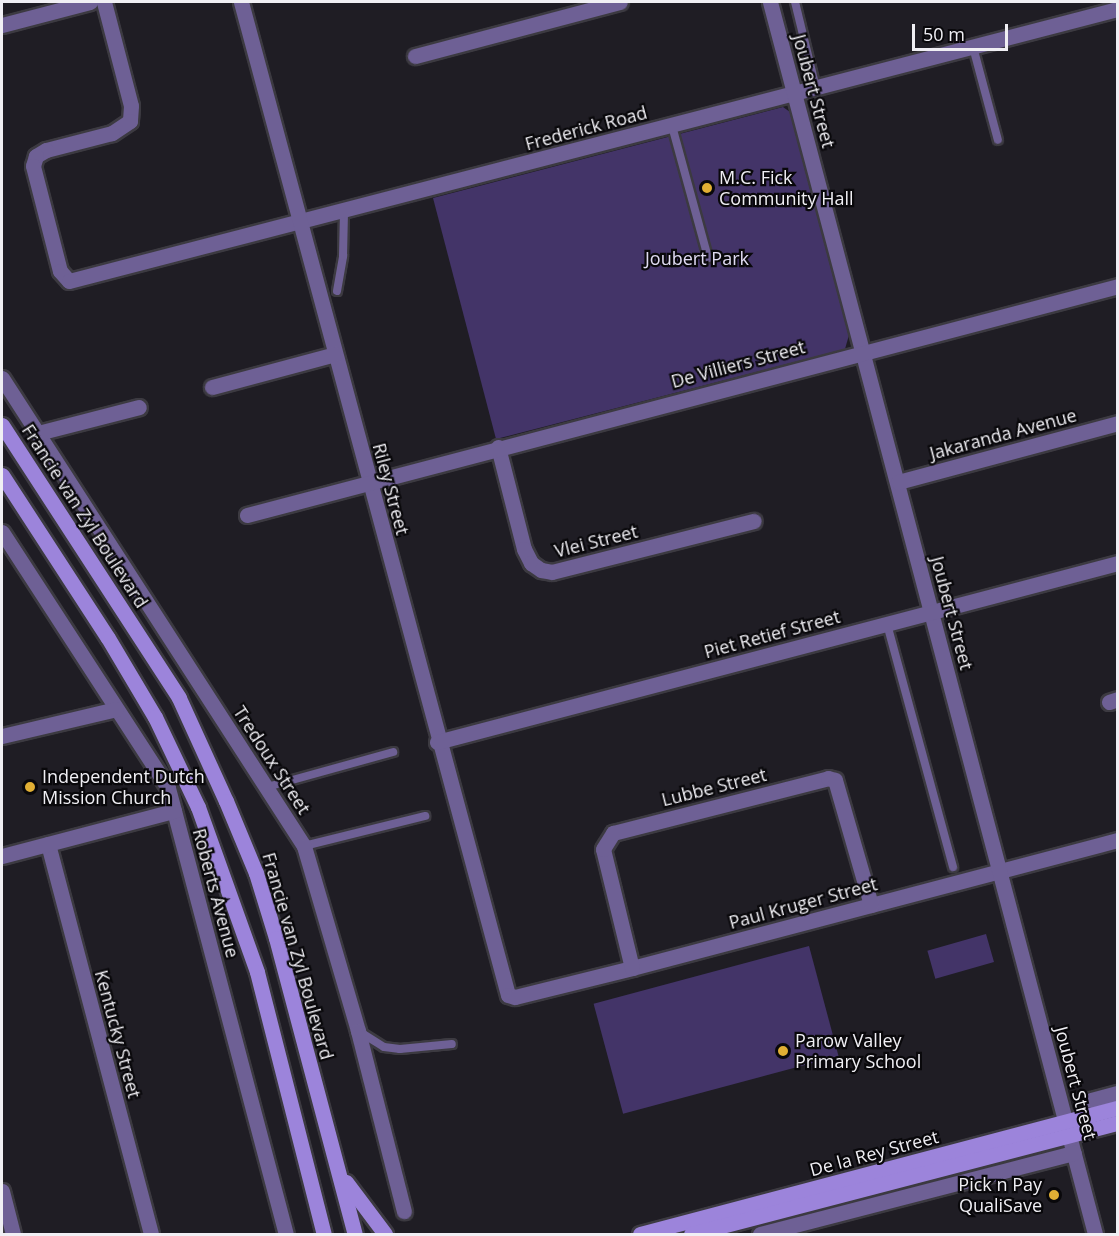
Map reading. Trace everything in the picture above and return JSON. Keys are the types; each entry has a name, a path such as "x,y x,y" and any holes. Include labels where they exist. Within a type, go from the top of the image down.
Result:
{"main road":[{"name":"Francie van Zyl Boulevard","path":"2,426 178,698 226,801 256,873 273,927 355,1234"},
{"path":"2,475 108,638 155,717 198,807 257,972 324,1234"},
{"name":"De la Rey Street","path":"691,1234 1067,1128 1118,1108"},
{"name":"De la Rey Street","path":"640,1234 1067,1128 1118,1123"},
{"path":"334,1158 359,1204 385,1234"}],"street":[{"path":"2,25 90,2"},
{"name":"Frederick Road","path":"104,2 131,106 130,121 112,133 46,150 36,156 33,166 64,278 78,281 1118,9"},
{"name":"Riley Street","path":"241,2 502,987"},
{"path":"415,56 620,2"},
{"name":"Joubert Street","path":"770,2 1095,1234"},
{"name":"De Villiers Street","path":"248,515 370,484 498,447 1118,286"},
{"path":"212,387 335,354"},
{"name":"Tredoux Street","path":"2,378 304,846 358,1031 404,1211"},
{"path":"38,433 139,407"},
{"name":"Jakaranda Avenue","path":"898,482 1118,423"},
{"name":"Vlei Street","path":"498,447 524,549 531,563 541,570 552,572 754,521"},
{"name":"Roberts Avenue","path":"2,533 168,788 286,1234"},
{"name":"Piet Retief Street","path":"437,742 1118,563"},
{"path":"2,736 116,709"},
{"name":"Lubbe Street","path":"632,968 603,849 613,833 828,778 835,780 871,905"},
{"path":"2,856 174,811"},
{"name":"Paul Kruger Street","path":"502,987 508,995 515,997 1118,840"},
{"name":"Kentucky Street","path":"48,844 151,1234"},
{"path":"1091,1100 1118,1093"},
{"path":"760,1234 1074,1153"},
{"path":"2,1191 13,1234"}],"lane":[{"path":"795,2 816,88"},
{"path":"973,47 998,140"},
{"path":"672,126 708,258"},
{"path":"337,291 343,256 344,212"},
{"path":"887,624 953,867"},
{"path":"267,787 393,752"},
{"path":"304,846 425,816"},
{"path":"358,1031 384,1047 400,1049 452,1044"}],"green space":[{"name":"Joubert Park","path":"783,107 790,112 849,335 845,349 496,439 433,198"},
{"path":"986,934 994,962 935,979 927,951"},
{"path":"809,946 839,1056 623,1114 594,1004"}],"place":[{"name":"M.C. Fick Community Hall","path":"707,188"},
{"name":"Independent Dutch Mission Church","path":"30,787"},
{"name":"Parow Valley Primary School","path":"783,1051"},
{"name":"Pick n Pay QualiSave","path":"1054,1195"}]}
